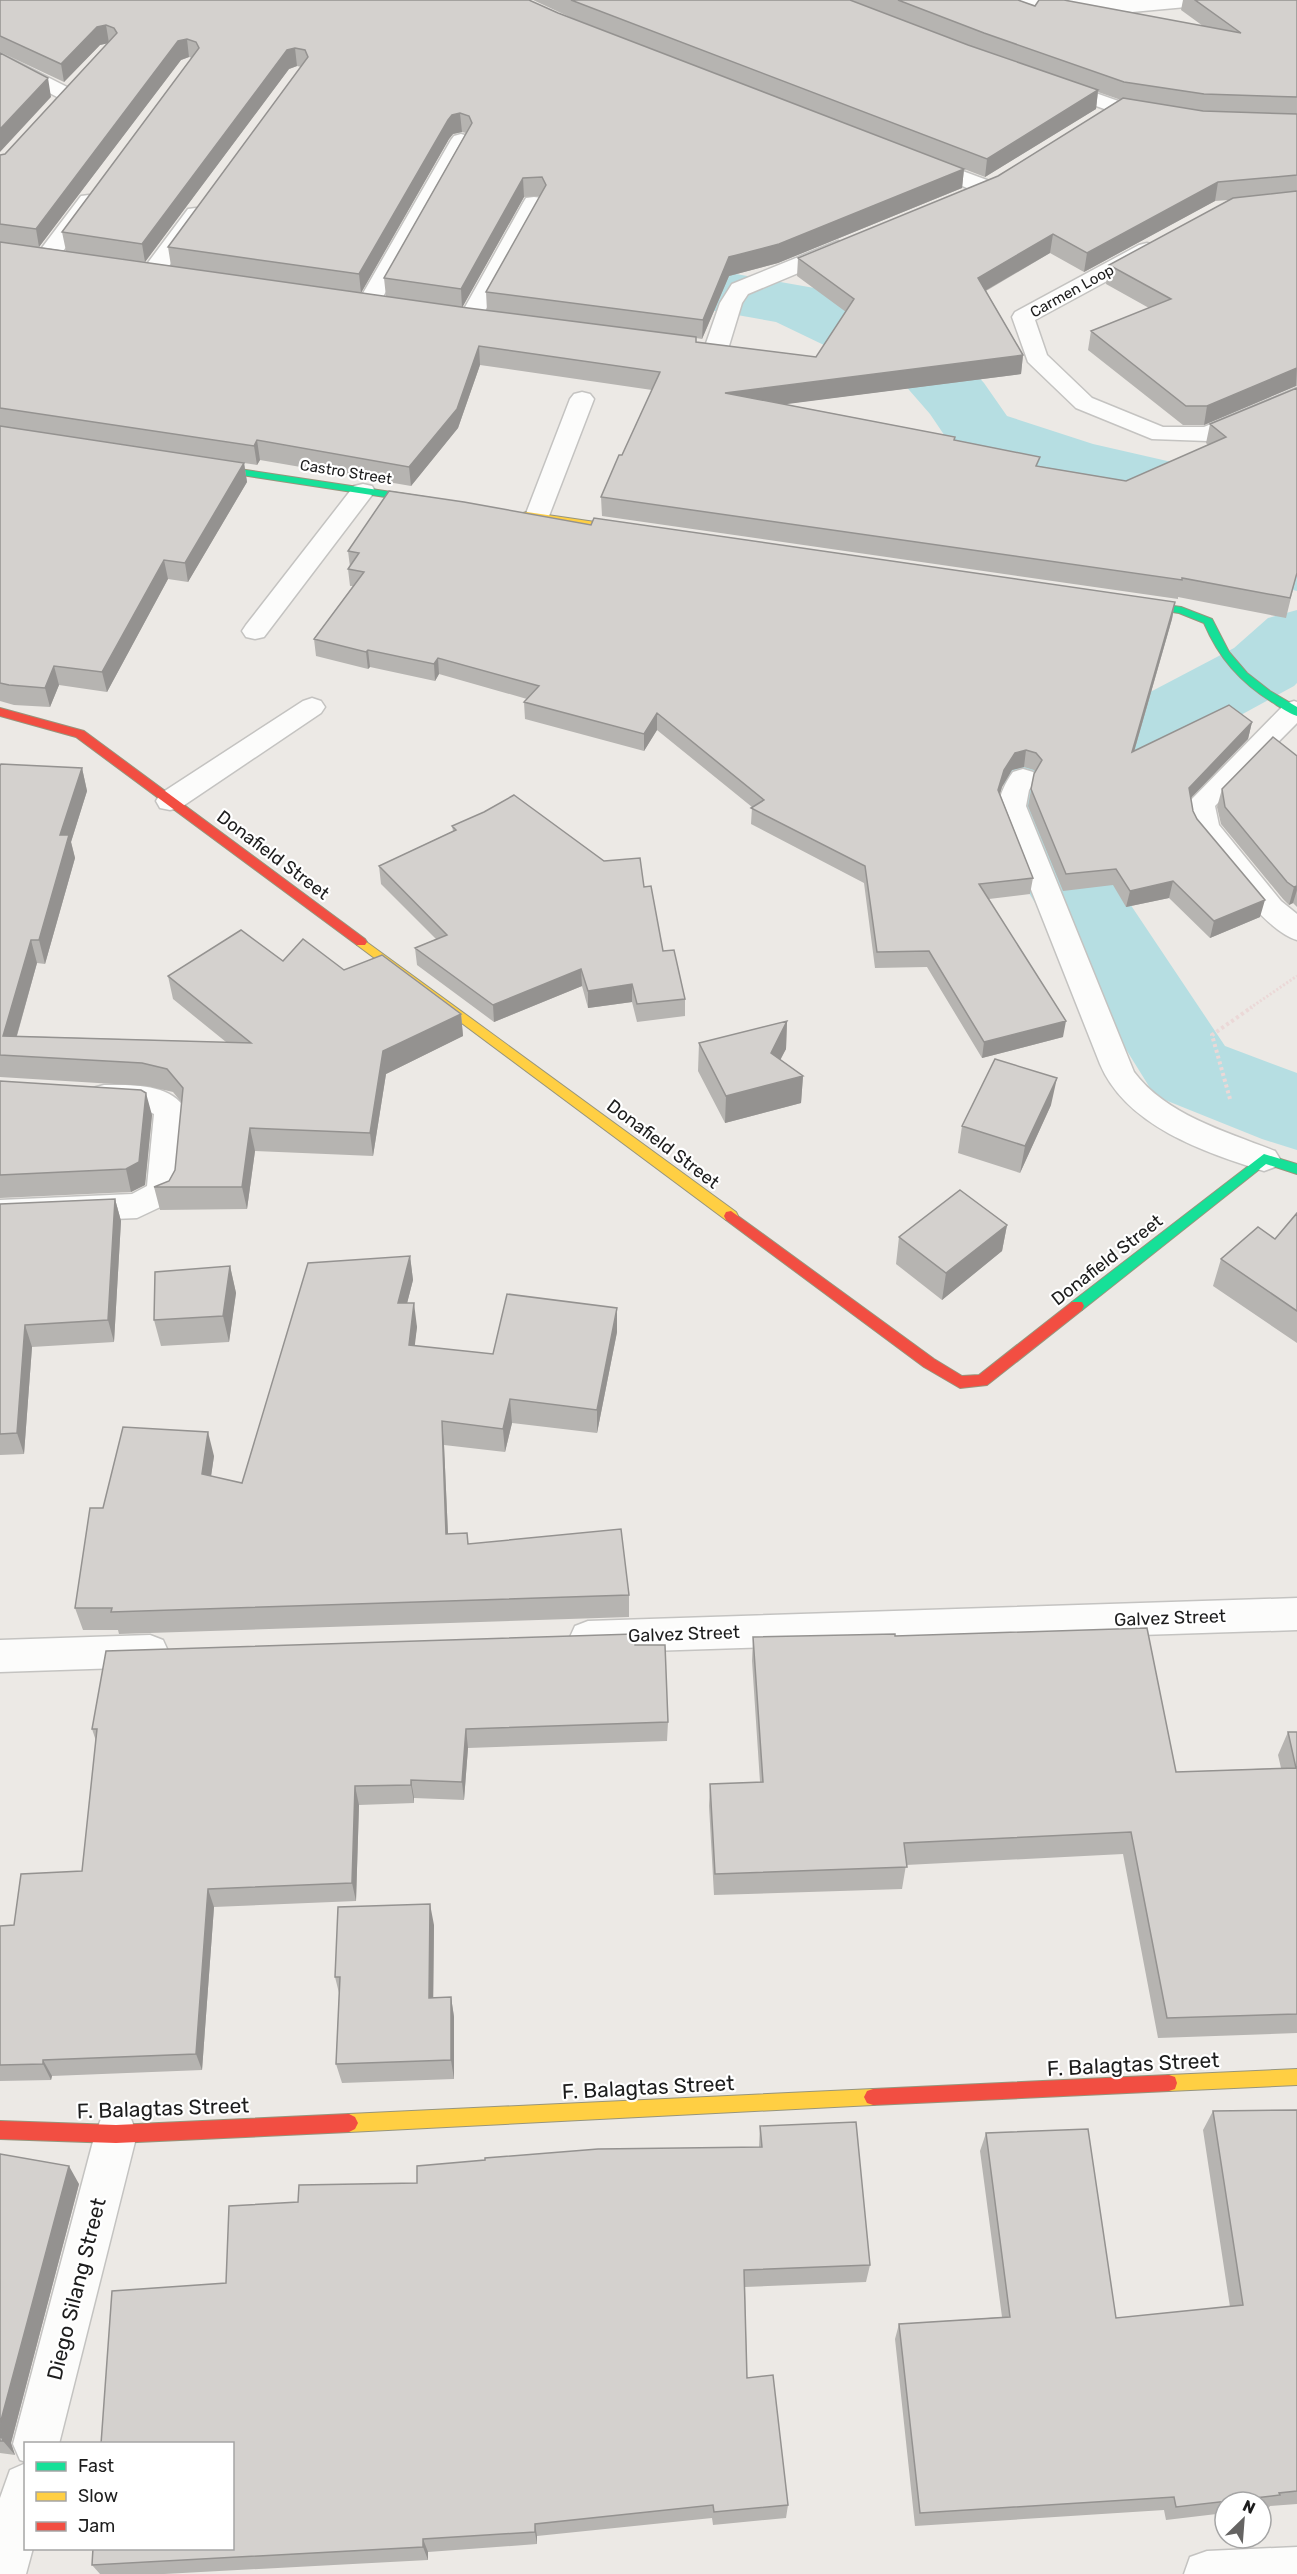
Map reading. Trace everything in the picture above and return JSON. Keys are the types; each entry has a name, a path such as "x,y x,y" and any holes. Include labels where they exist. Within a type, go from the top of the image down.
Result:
{"street":[{"path":"1063,0 1132,6 1197,0"},
{"path":"0,59 73,87 51,110"},
{"path":"1040,80 1117,107 1179,118"},
{"path":"1097,119 1117,107"},
{"path":"392,306 359,301 461,140"},
{"path":"898,153 987,188"},
{"path":"955,201 987,188 1007,175"},
{"path":"46,258 101,185"},
{"path":"129,270 163,275 208,197"},
{"path":"470,318 534,204"},
{"path":"692,346 727,350 736,296 858,240"},
{"name":"Carmen Loop","path":"1163,241 1023,317 1036,357 1084,403 1160,434 1208,434 1297,395"},
{"path":"23,254 70,262"},
{"path":"447,314 493,321"},
{"path":"582,399 525,514 654,533"},
{"name":"Castro Street","path":"188,464 444,503"},
{"path":"255,631 363,491"},
{"path":"1111,600 1181,610 1208,621 1219,649 1230,664 1263,692 1296,711 1201,804 1206,827 1271,908 1297,930"},
{"path":"170,801 312,707"},
{"name":"Donafield Street","path":"2,717 80,734 929,1363 960,1382 982,1381 1264,1160"},
{"path":"1023,778 1015,790 1012,806 1112,1056 1126,1083 1140,1097 1167,1116 1264,1160 1297,1169"},
{"path":"0,1212 137,1206 162,1192 170,1110 161,1102 147,1099 79,1095"},
{"name":"Galvez Street","path":"559,1638 1297,1614"},
{"path":"0,1656 178,1650"},
{"name":"F. Balagtas Street","path":"0,2130 116,2134 1297,2077"},
{"name":"Diego Silang Street","path":"37,2442 116,2134"},
{"path":"3,2574 24,2494"},
{"path":"1207,2574 1297,2570"}],"path":[{"path":"1230,1101 1212,1035 1297,976"}],"building":[{"path":"0,0 529,0 964,169 779,244 729,257 703,320 486,292 546,185 542,177 523,178 461,289 384,278 472,123 469,116 460,113 452,115 448,120 359,274 168,247 308,57 305,50 295,48 287,50 142,244 62,232 199,48 196,42 187,39 178,41 36,229 0,224 0,155 5,154 117,33 114,28 106,25 97,27 61,64 0,36"},
{"path":"571,0 850,0 968,45 1098,90 987,159"},
{"path":"898,0 1018,0 1035,6 1039,0 1064,0 1241,33 1195,0 1297,0 1297,97 1204,94 1124,82"},
{"path":"0,53 48,78 0,129"},
{"path":"1123,98 1203,111 1297,114 1297,175 1218,182 1087,253 1053,234 978,278 1023,355 725,393 955,437 954,440 1040,457 1036,466 1126,481 1226,437 1210,424 1297,388 1297,573 1290,598 1182,578 1182,580 601,497 660,372 479,346 457,409 409,467 257,440 254,446 0,408 0,242 468,308 696,337 696,342 816,357 854,299 798,258 998,176"},
{"path":"1297,191 1297,368 1207,406 1186,406 1091,331 1171,299 1109,265 1233,198"},
{"path":"0,426 244,463 185,563 164,560 102,672 54,666 45,688 0,683"},
{"path":"389,491 591,525 594,518 1175,602 1132,752 1229,705 1252,722 1189,788 1193,811 1197,819 1265,900 1214,921 1173,881 1130,891 1116,869 1066,874 1031,789 1034,774 1042,760 1036,753 1026,750 1015,753 1004,770 998,790 1033,878 979,884 1066,1021 984,1042 929,951 877,952 865,866 751,808 764,800 657,713 644,734 524,702 539,686 438,658 434,664 368,650 366,652 314,639 364,572 348,569 359,553 348,551"},
{"path":"1273,737 1297,756 1297,886 1294,887 1287,882 1225,807 1222,789"},
{"path":"1,764 82,768 60,835 69,835 39,940 31,940 3,1036 251,1043 168,976 241,930 283,961 303,939 344,970 382,955 461,1014 383,1051 370,1133 250,1128 242,1187 154,1187 169,1181 175,1170 183,1088 167,1069 142,1063 0,1055"},
{"path":"514,795 604,861 640,858 644,887 651,886 663,951 674,950 685,999 637,1004 632,984 588,991 581,969 493,1005 415,948 447,935 379,866 456,830 452,826"},
{"path":"787,1021 771,1053 803,1076 726,1096 699,1043"},
{"path":"995,1059 1057,1078 1025,1146 962,1126"},
{"path":"0,1081 141,1090 146,1093 139,1162 126,1169 0,1175"},
{"path":"960,1190 1007,1225 946,1273 899,1237"},
{"path":"115,1199 108,1320 25,1325 17,1433 0,1434 0,1204"},
{"path":"1297,1213 1297,1311 1221,1259 1258,1227 1275,1239"},
{"path":"410,1256 398,1303 414,1303 409,1345 493,1354 507,1294 617,1308 597,1410 510,1399 503,1429 442,1421 446,1534 467,1533 468,1544 621,1529 629,1595 111,1612 112,1608 75,1608 90,1508 103,1508 123,1427 208,1432 202,1474 242,1483 308,1263"},
{"path":"230,1266 223,1316 154,1320 155,1272"},
{"path":"1147,1628 1176,1772 1296,1768 1288,1732 1297,1732 1297,2014 1167,2018 1131,1832 904,1843 907,1867 715,1874 710,1784 763,1782 753,1637 895,1634 895,1636"},
{"path":"634,1634 635,1645 665,1645 668,1722 466,1729 462,1782 411,1780 411,1785 355,1786 352,1883 208,1889 196,2054 43,2060 43,2064 0,2065 0,1926 14,1925 21,1874 82,1871 97,1729 92,1729 106,1651"},
{"path":"430,1904 429,1998 451,1997 451,2060 336,2064 340,1977 335,1977 338,1907"},
{"path":"1297,2110 1297,2491 1273,2496 1273,2490 1213,2490 1213,2503 1176,2507 1174,2497 920,2513 899,2324 1010,2317 986,2133 1088,2129 1116,2318 1243,2305 1213,2111"},
{"path":"856,2122 870,2265 744,2270 747,2378 773,2375 788,2505 714,2512 713,2505 535,2524 535,2532 423,2539 423,2547 92,2565 93,2550 234,2550 234,2442 101,2442 112,2291 226,2283 229,2206 298,2202 299,2185 417,2183 417,2166 485,2160 485,2158 598,2149 762,2147 760,2126"},
{"path":"0,2154 69,2166 0,2424"}],"waterway":[{"path":"614,239 607,251 621,275 795,304 929,367 957,399 980,432 1071,462 1231,499 1297,567"},
{"path":"1297,636 1264,667 1048,783 1065,877 1190,1071 1297,1113"}],"traffic: fast":[{"path":"200,466 431,501"},
{"path":"1129,603 1181,610 1208,621 1224,653 1243,676 1266,694 1297,712"},
{"path":"1077,1306 1264,1159 1297,1169"}],"traffic: slow":[{"path":"527,515 636,531"},
{"path":"361,942 731,1216"},
{"path":"1169,2083 1297,2077"},
{"path":"349,2123 873,2097"}],"traffic: jam":[{"path":"0,712 80,734 361,942"},
{"path":"731,1216 929,1363 960,1382 982,1381 1077,1306"},
{"path":"873,2097 1169,2083"},
{"path":"0,2130 116,2134 349,2123"}]}
